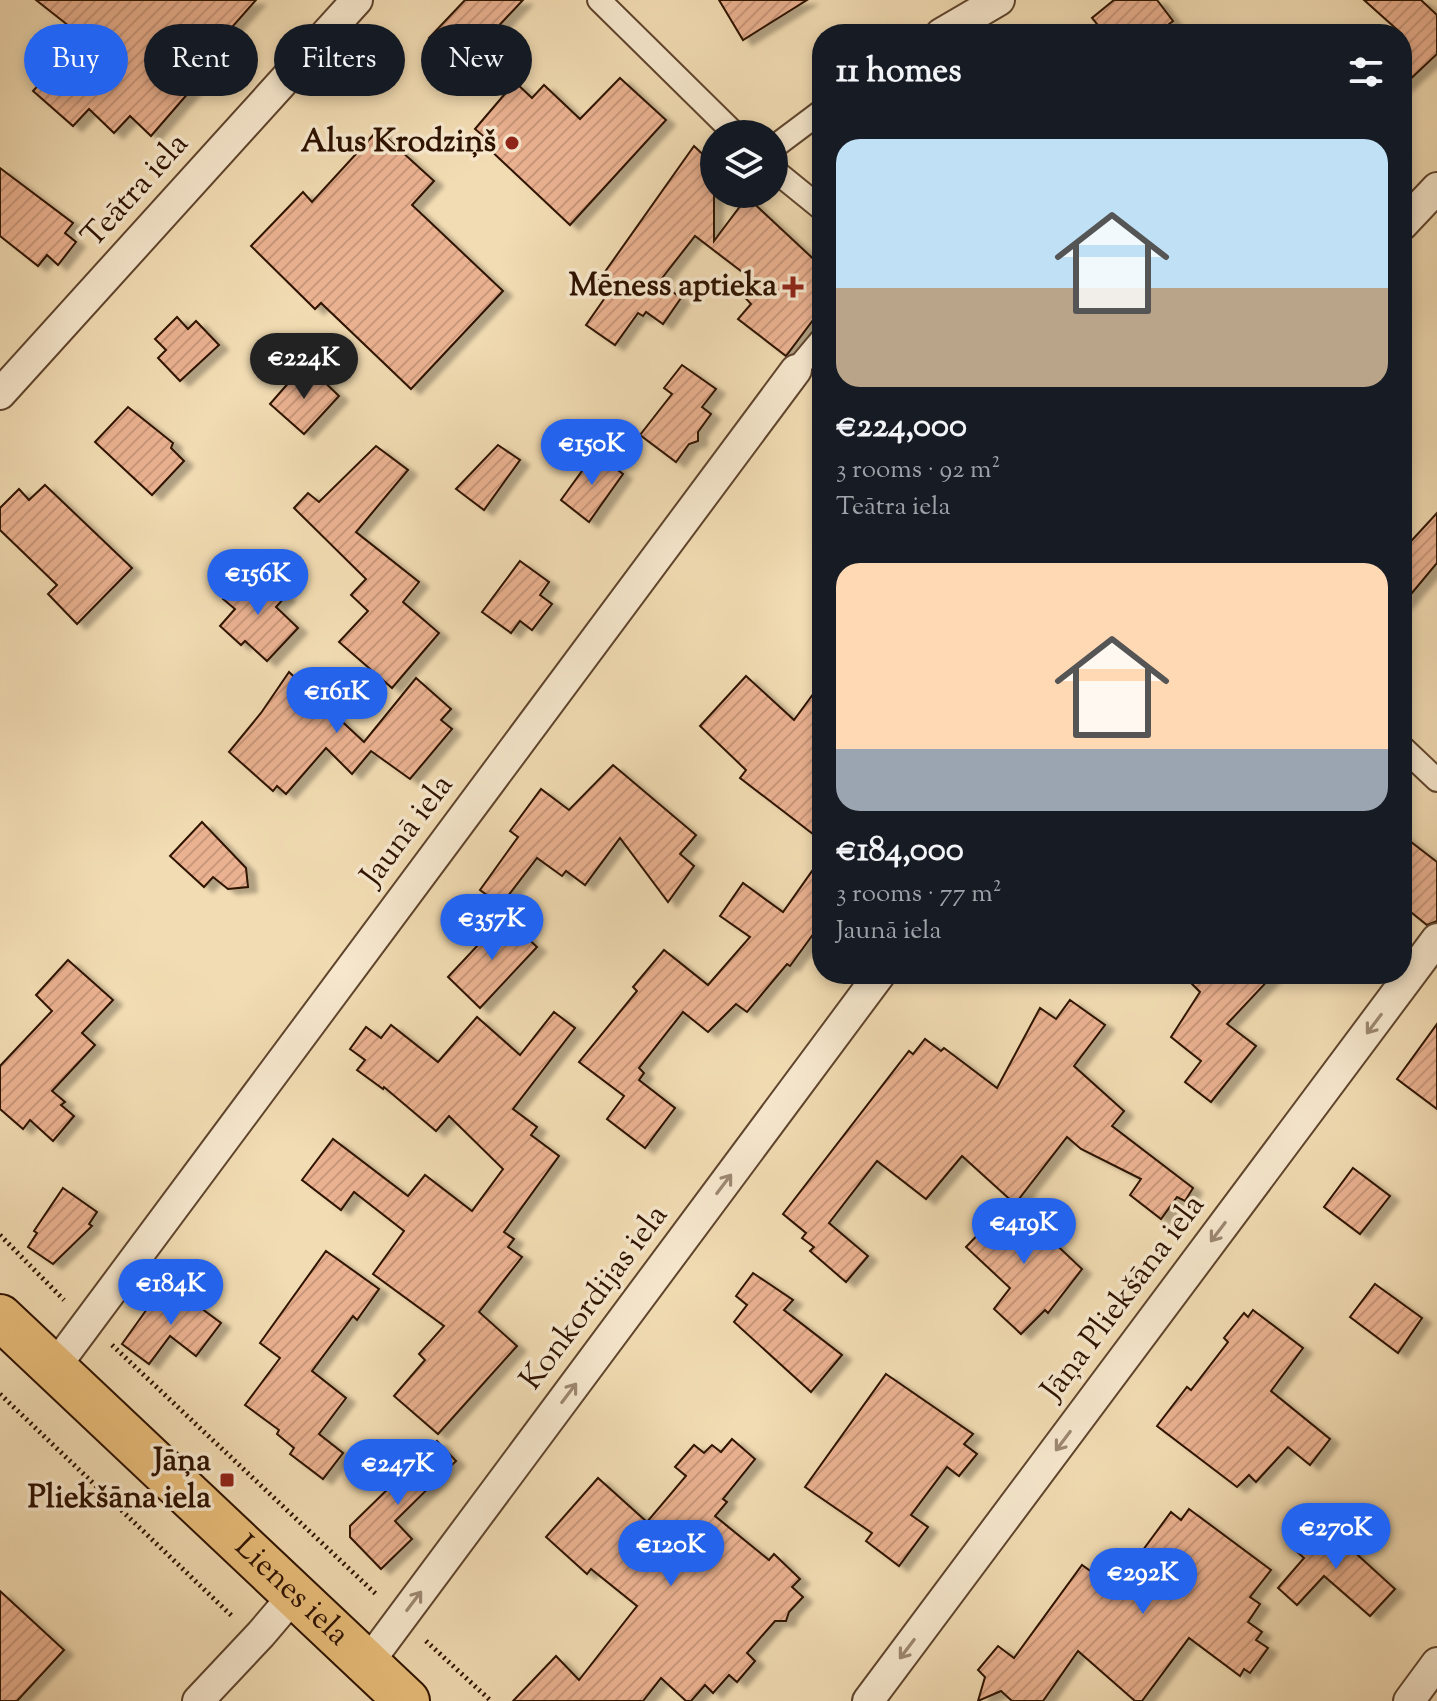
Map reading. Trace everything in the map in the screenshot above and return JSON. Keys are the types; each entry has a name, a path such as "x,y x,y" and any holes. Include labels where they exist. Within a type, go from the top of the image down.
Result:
{"main road":[{"name":"Lienes iela","path":"0,1317 407,1701"}],"street":[{"name":"Teātra iela","path":"0,394 357,0"},
{"path":"599,0 721,120"},
{"path":"958,24 999,0"},
{"path":"788,136 812,118"},
{"path":"788,181 812,201"},
{"path":"1412,214 1437,188"},
{"name":"Jaunā iela","path":"54,1368 812,351"},
{"path":"1412,756 1437,780"},
{"name":"Jāņa Pliekšāna iela","path":"1412,972 1437,939"},
{"name":"Konkordijas iela","path":"367,1664 873,984"},
{"name":"Jāņa Pliekšāna iela","path":"868,1701 1403,984"},
{"path":"198,1701 295,1594"},
{"path":"1409,1701 1437,1663"}],"path":[{"path":"0,1235 88,1323 491,1701"},
{"path":"0,1394 237,1621 261,1634"}],"building":[{"path":"36,0 256,0 235,24 144,24 144,96 186,96 151,136 130,116 114,133 89,109 73,126 39,96 128,96 128,24 66,24"},
{"path":"465,0 523,0 500,24 442,24"},
{"path":"719,0 807,0 743,40"},
{"path":"1114,0 1157,0 1173,21 1169,24 1097,24 1092,18"},
{"path":"1364,0 1421,0 1437,15 1437,54 1412,78 1412,24 1391,24"},
{"path":"620,78 666,120 570,225 486,146 490,142 475,129 503,96 532,98 544,85 580,119"},
{"path":"378,130 434,181 412,205 503,291 411,389 321,303 315,309 251,246 303,192 312,202"},
{"path":"694,146 700,152 700,208 714,208 714,241 739,208 759,208 812,258 812,321 786,356 738,319 751,304 740,292 750,278 695,236 659,282 681,298 663,324 646,312 643,316 638,313 615,345 586,325 609,292 597,283"},
{"path":"0,168 73,223 65,233 76,242 58,265 47,255 38,266 0,236"},
{"path":"177,317 188,329 196,321 219,345 180,381 158,358 166,350 155,339"},
{"path":"682,365 716,389 702,407 711,414 698,432 698,441 689,444 676,462 640,435 672,394 664,388"},
{"path":"298,372 307,382 315,373 339,396 304,434 270,404"},
{"path":"128,407 173,443 171,448 184,461 152,495 95,442"},
{"path":"498,445 520,460 484,510 456,489"},
{"path":"376,446 408,470 356,532 419,582 403,602 439,633 392,688 339,642 368,611 351,595 366,579 294,508 308,493 319,502"},
{"path":"595,453 623,474 589,522 561,500"},
{"path":"45,485 132,568 77,624 48,594 57,585 0,530 0,508 19,489 29,500"},
{"path":"1437,513 1437,563 1412,593 1412,540"},
{"path":"520,561 549,582 540,595 552,604 532,630 520,621 511,633 482,612"},
{"path":"266,577 286,596 276,607 298,628 267,661 245,641 241,645 220,626 235,609 223,599 242,578 255,589"},
{"path":"289,672 364,742 416,678 451,709 441,720 452,729 410,779 371,751 352,774 326,748 286,794 277,786 273,791 229,752"},
{"path":"746,676 794,720 812,696 812,833 740,778 746,770 700,726"},
{"path":"613,765 696,835 680,854 694,866 668,902 620,838 585,885 566,871 562,876 537,858 501,905 480,890 518,837 510,831 541,789 569,810"},
{"path":"202,822 246,868 248,887 228,889 213,877 204,887 170,856"},
{"path":"1412,843 1437,862 1437,921 1427,925 1412,913"},
{"path":"812,871 812,936 790,966 787,964 747,1012 736,1004 708,1032 683,1012 639,1068 644,1073 639,1080 675,1108 645,1148 607,1119 624,1096 579,1062 637,991 633,987 664,950 708,985 750,937 720,916 743,883 783,912"},
{"path":"505,917 537,947 480,1008 448,977"},
{"path":"68,960 113,1000 82,1033 95,1045 52,1091 65,1102 61,1105 74,1116 53,1141 30,1120 23,1129 0,1109 0,1066 52,1011 36,995"},
{"path":"1192,984 1265,984 1227,1024 1256,1046 1211,1102 1185,1082 1201,1061 1171,1037 1200,992"},
{"path":"1070,1000 1105,1025 1074,1066 1124,1111 1112,1126 1193,1188 1185,1201 1177,1197 1161,1219 1130,1195 1141,1179 1081,1149 1067,1137 1015,1204 962,1156 926,1199 877,1161 829,1223 868,1256 846,1282 810,1251 814,1247 802,1238 806,1233 783,1214 909,1051 913,1054 925,1039 941,1051 944,1048 997,1088 1040,1008 1056,1019"},
{"path":"554,1012 575,1028 513,1109 537,1127 531,1135 559,1156 504,1232 514,1239 508,1247 522,1257 479,1312 517,1346 438,1434 394,1396 425,1360 419,1354 444,1326 373,1274 404,1231 354,1192 341,1210 302,1180 333,1139 408,1196 425,1175 472,1211 503,1169 449,1116 436,1131 384,1087 357,1070 365,1060 350,1049 366,1027 381,1038 391,1025 438,1062 477,1017 520,1055"},
{"path":"1437,1024 1437,1109 1397,1079"},
{"path":"1353,1168 1390,1196 1360,1234 1324,1207"},
{"path":"63,1188 97,1212 89,1224 92,1226 53,1264 28,1247 37,1233 34,1231"},
{"path":"1010,1201 1082,1269 1048,1313 1045,1310 1021,1334 994,1309 1010,1288 966,1247"},
{"path":"326,1251 379,1289 357,1320 353,1316 312,1371 346,1398 319,1434 343,1453 323,1479 290,1454 294,1448 277,1434 279,1430 245,1405 280,1358 260,1343"},
{"path":"753,1273 793,1300 784,1310 842,1355 811,1392 734,1322 747,1305 736,1296"},
{"path":"1375,1284 1422,1318 1398,1353 1350,1317"},
{"path":"166,1288 191,1307 194,1303 221,1323 196,1356 170,1336 149,1364 122,1344"},
{"path":"1253,1310 1303,1348 1271,1391 1330,1439 1310,1465 1288,1447 1256,1482 1249,1475 1237,1487 1157,1426 1187,1387 1191,1390 1228,1342 1224,1338 1244,1313 1248,1317"},
{"path":"886,1374 973,1434 964,1444 977,1454 959,1476 947,1467 911,1515 928,1527 899,1566 866,1541 872,1533 805,1487"},
{"path":"732,1439 755,1459 723,1499 727,1502 715,1516 769,1560 774,1554 800,1579 792,1587 803,1597 789,1612 786,1621 775,1621 747,1653 755,1661 737,1682 729,1675 713,1693 705,1685 691,1701 686,1701 661,1678 643,1701 513,1701 556,1656 579,1680 637,1606 591,1569 587,1574 546,1537 598,1478 647,1522 686,1476 675,1467 694,1445 704,1453 712,1445 721,1452"},
{"path":"437,1441 456,1461 395,1521 412,1539 381,1569 350,1537 350,1526"},
{"path":"1189,1509 1271,1570 1250,1597 1260,1604 1248,1622 1262,1632 1256,1640 1268,1648 1250,1673 1244,1669 1240,1676 1189,1638 1142,1701 1135,1701 1078,1651 1043,1701 1012,1701 1001,1691 978,1701 985,1677 978,1670 998,1646 1014,1658 1082,1565 1096,1575 1105,1562 1123,1577 1171,1512 1181,1520"},
{"path":"1322,1523 1329,1529 1333,1525 1354,1544 1350,1548 1395,1589 1370,1616 1324,1576 1297,1605 1278,1588 1304,1558 1296,1551"},
{"path":"0,1591 64,1650 17,1701 0,1701"}],"place":[{"name":"Alus Krodziņš","path":"512,143"},
{"name":"Mēness aptieka","path":"793,287"},
{"name":"Jāņa Pliekšāna iela","path":"227,1480"}]}
